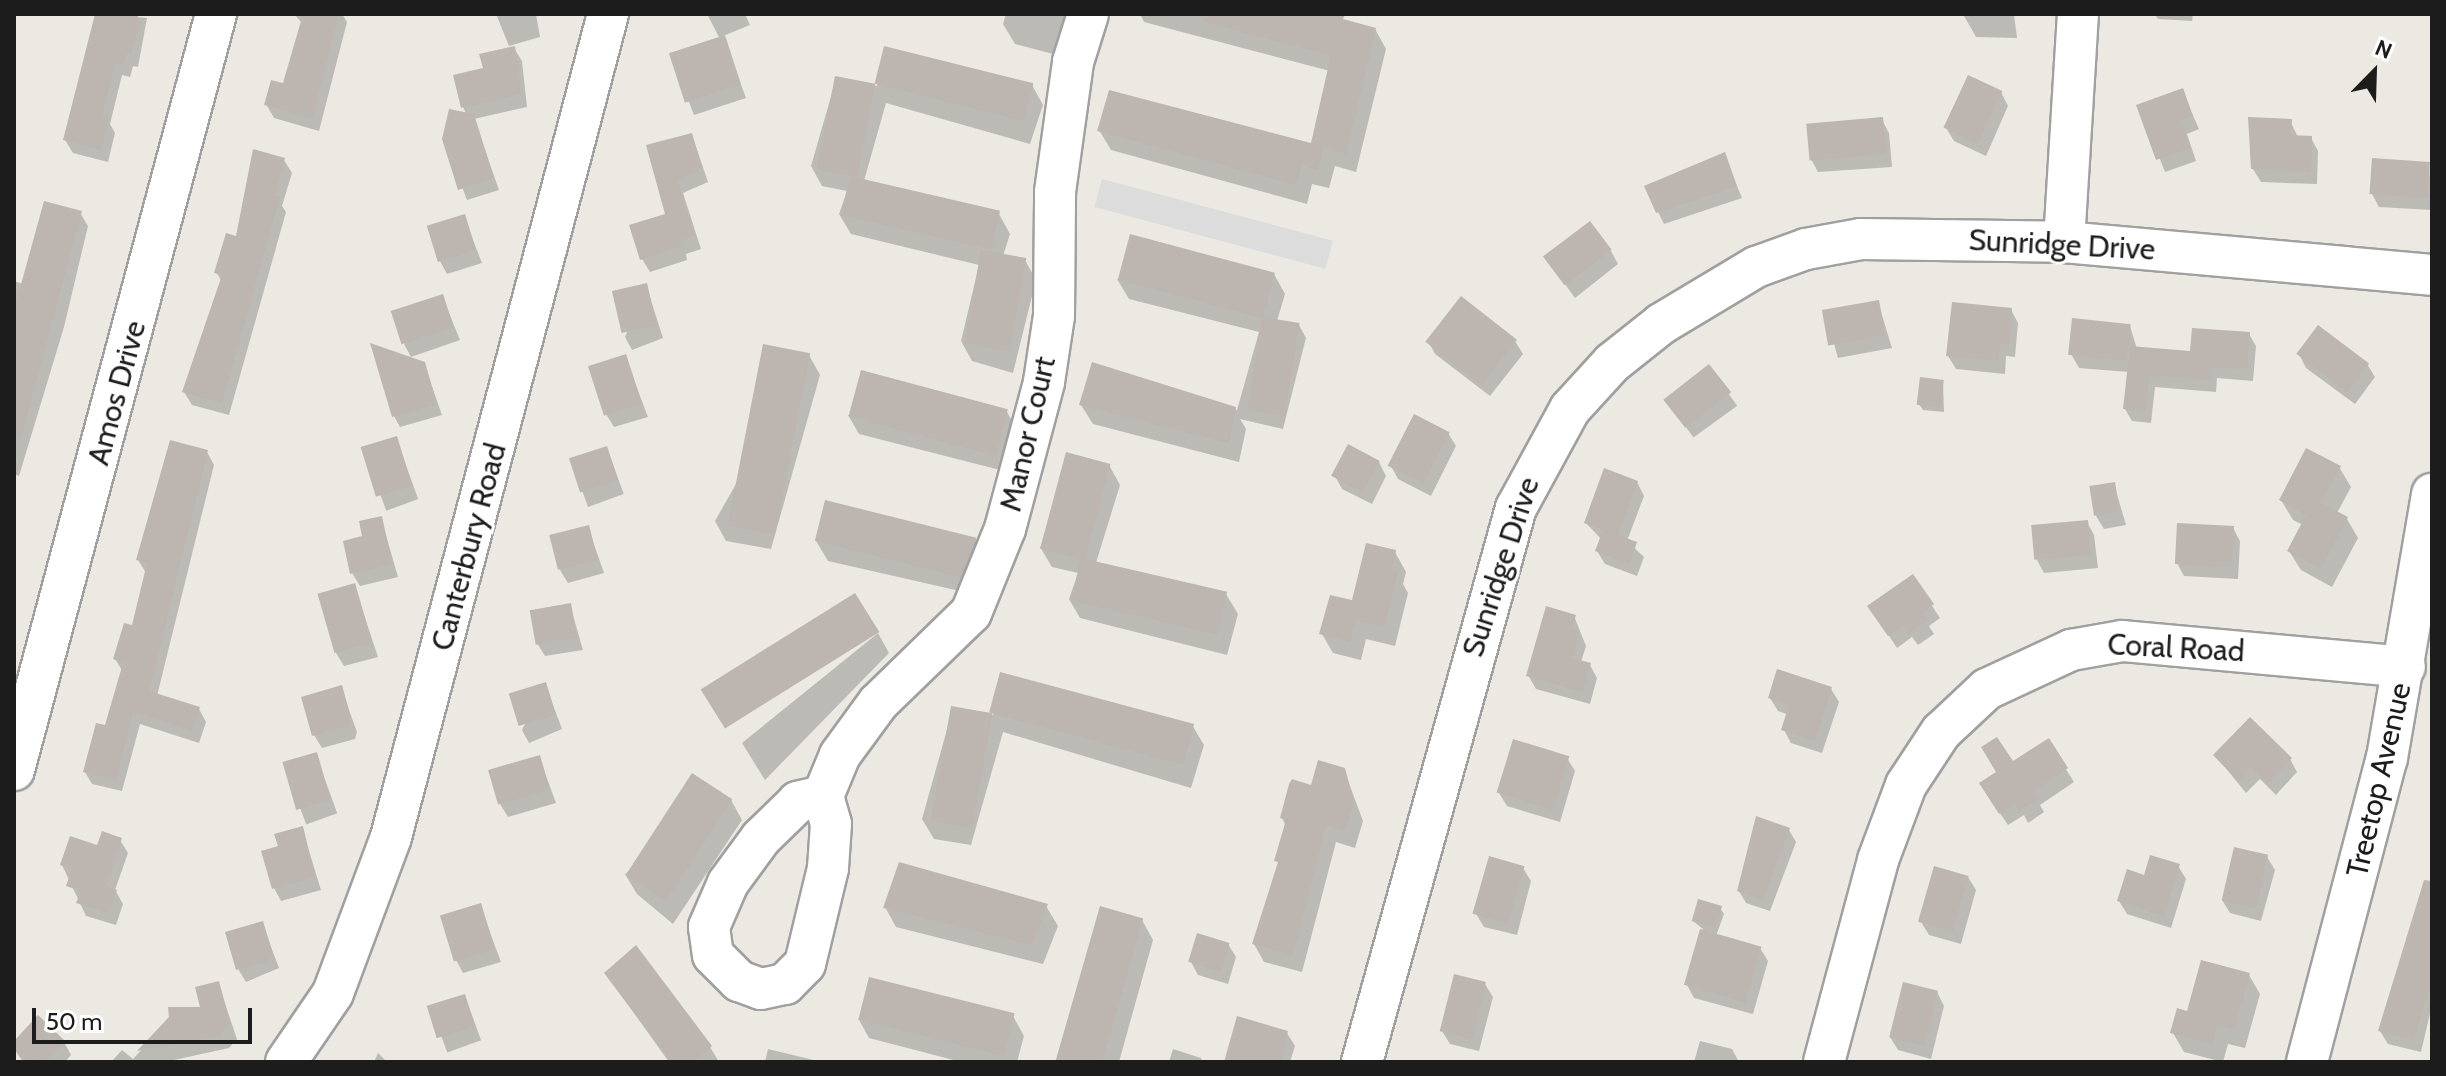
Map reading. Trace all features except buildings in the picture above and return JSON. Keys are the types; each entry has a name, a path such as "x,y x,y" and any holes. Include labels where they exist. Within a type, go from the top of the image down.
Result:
{"street":[{"name":"Amos Drive","path":"14,770 216,14"},
{"name":"Canterbury Road","path":"286,1062 333,993 391,837 608,14"},
{"name":"Manor Court","path":"823,796 840,755 878,703 971,613 1005,529 1044,382 1054,316 1055,192 1073,62 1088,14"},
{"path":"2064,242 2078,14"},
{"name":"Sunridge Drive","path":"1362,1062 1495,571 1528,478 1580,397 1637,342 1686,306 1779,257 1861,239 2064,242 2432,275"},
{"name":"Treetop Avenue","path":"2307,1062 2405,667 2432,494"},
{"name":"Coral Road","path":"1824,1062 1878,860 1906,785 1941,732 1987,689 2071,650 2122,641 2405,667"}],"shaded area":[{"path":"1102,179 1333,241 1325,269 1094,207"}]}
